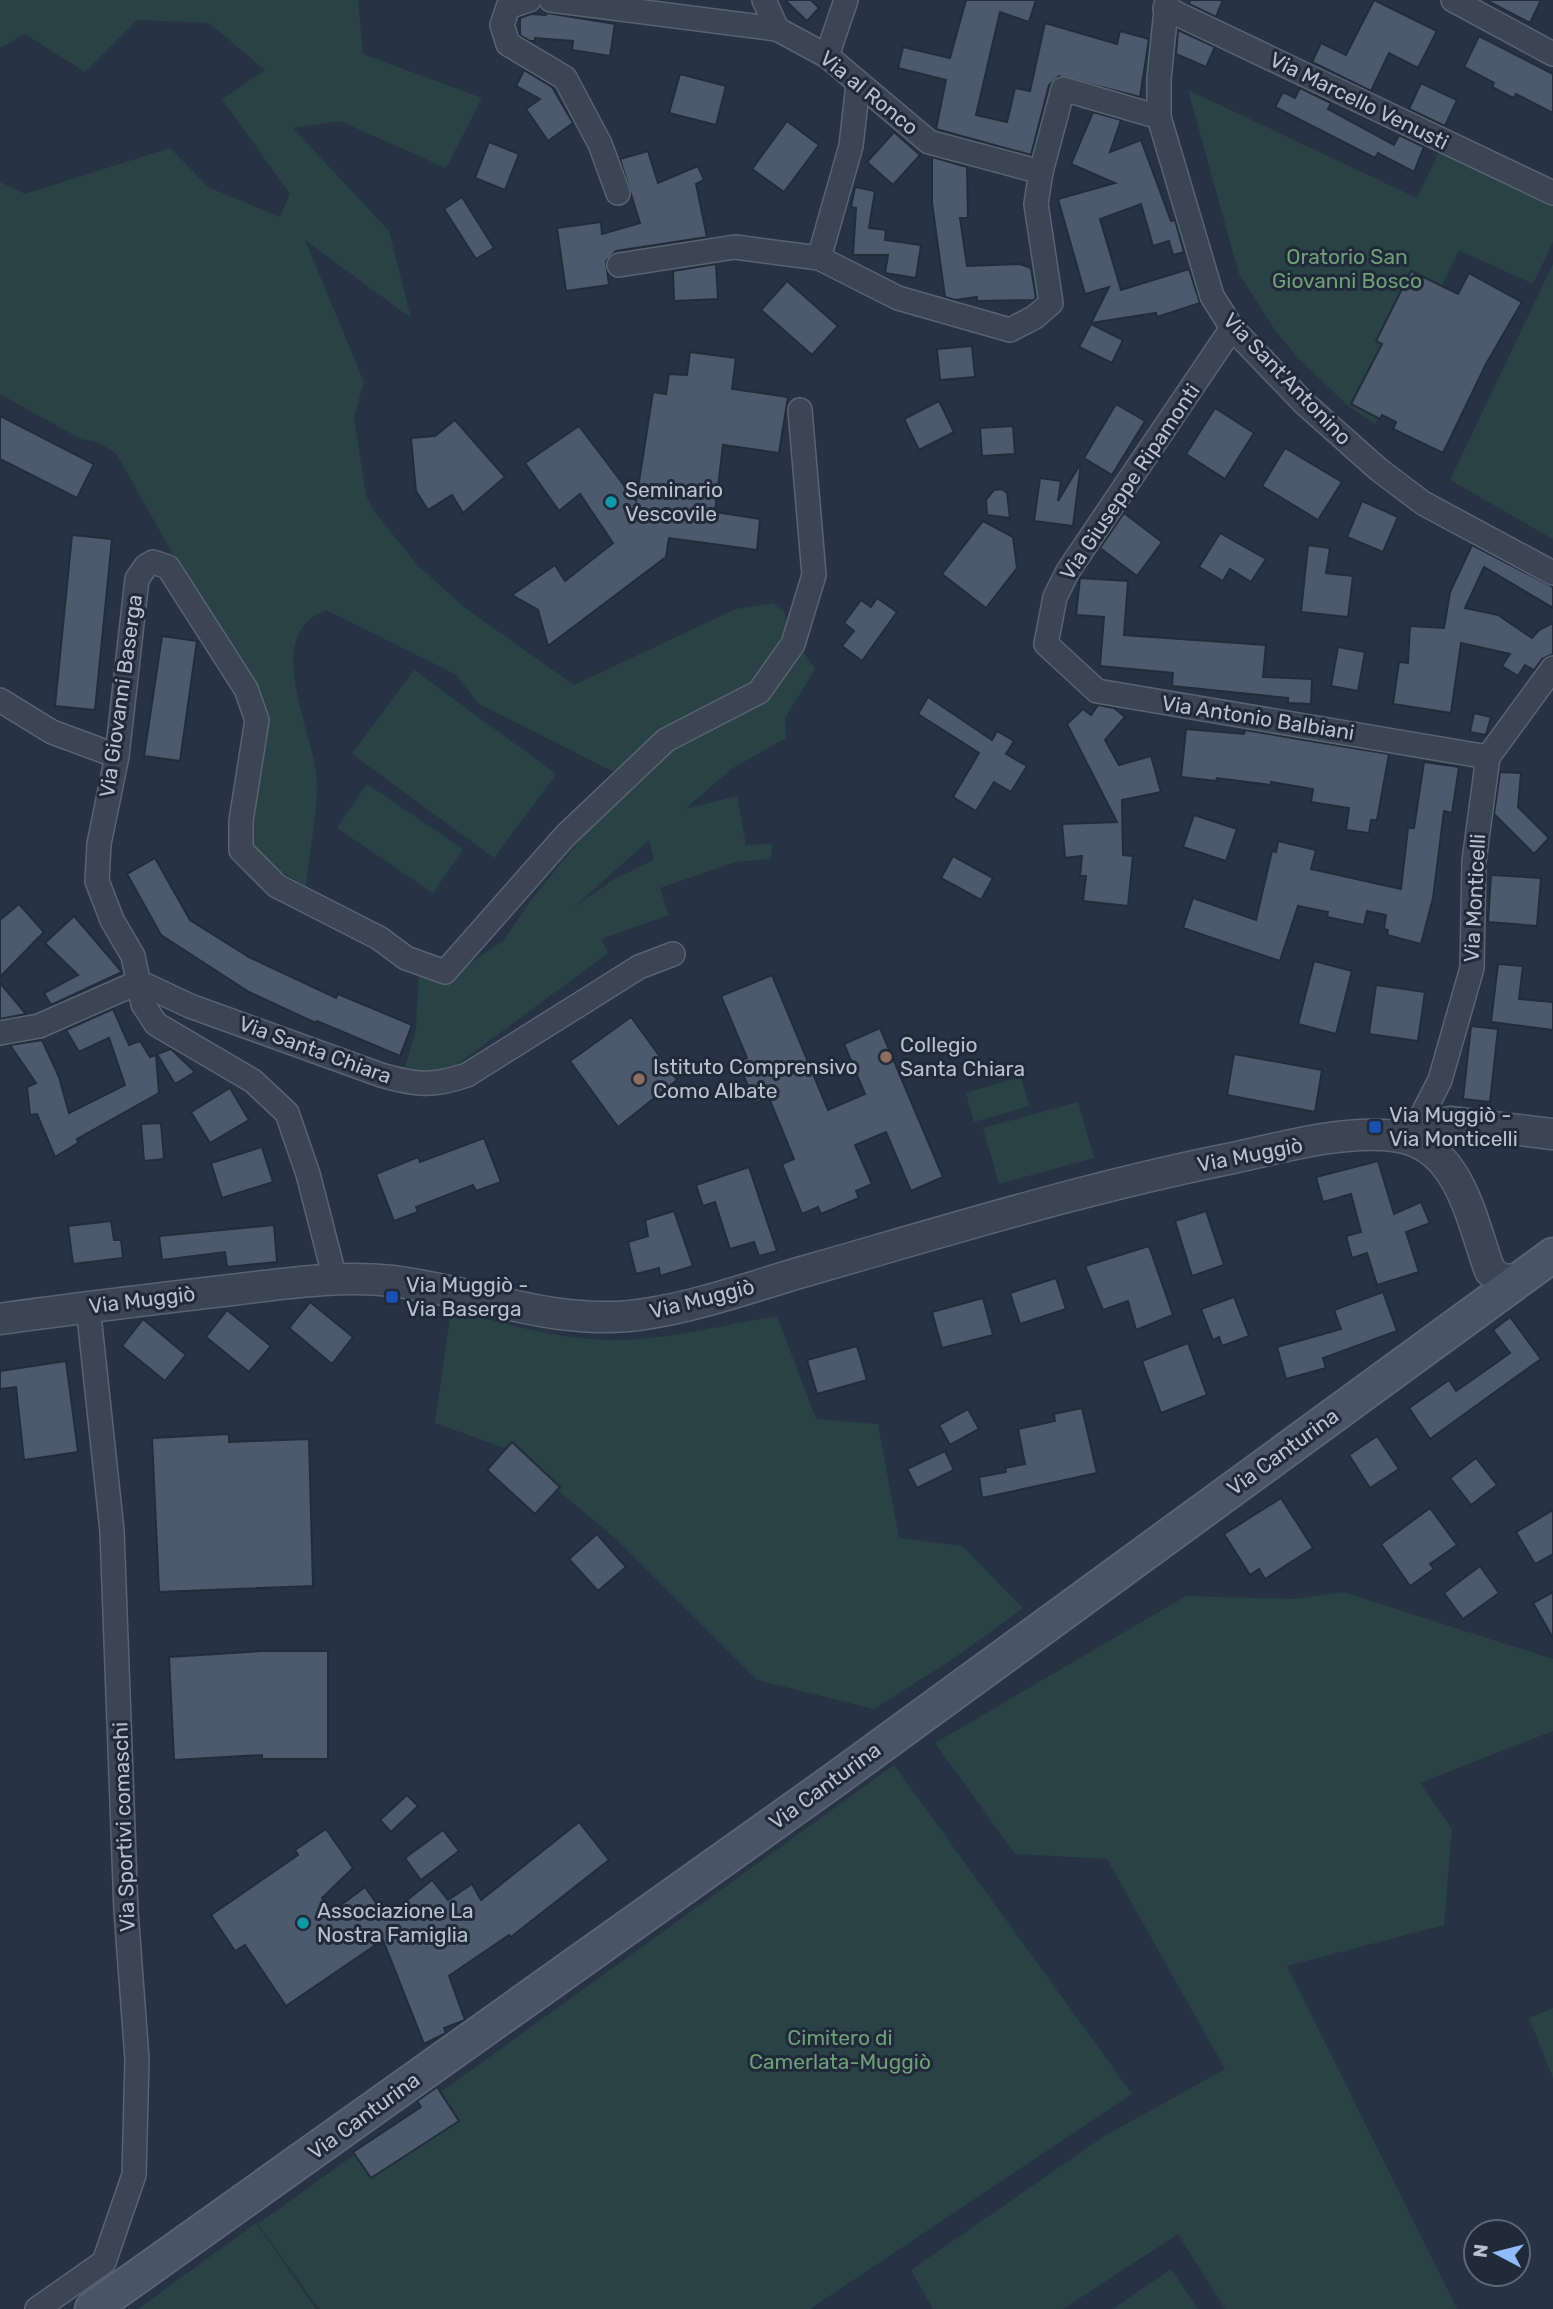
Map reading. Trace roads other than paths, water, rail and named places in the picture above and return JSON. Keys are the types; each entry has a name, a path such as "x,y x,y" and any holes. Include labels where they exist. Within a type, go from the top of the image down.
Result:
{"main road":[{"name":"Via Canturina","path":"92,2309 833,1781 1477,1308 1502,1273 1553,1255"}],"street":[{"path":"529,0 508,7 502,25 508,44 565,78 600,144 618,193"},
{"name":"Via al Ronco","path":"551,0 593,3 777,29 827,56 929,142 1041,172"},
{"path":"764,0 777,29"},
{"path":"827,56 846,0"},
{"path":"1453,0 1553,54"},
{"name":"Via Sant'Antonino","path":"1166,4 1159,79 1160,117 1212,296 1232,328 1304,403 1378,470 1423,503 1553,573"},
{"name":"Via Marcello Venusti","path":"1166,4 1553,193"},
{"path":"819,258 850,146 858,84"},
{"path":"619,265 735,247 819,258 898,298 1010,330 1035,317 1051,303 1036,204 1041,172 1063,89 1160,117"},
{"name":"Via Giuseppe Ripamonti","path":"1046,645 1055,597 1068,571 1232,328"},
{"name":"Via Giovanni Baserga","path":"335,1279 308,1174 287,1113 253,1081 156,1024 144,1004 133,956 112,920 97,881 99,844 117,756 137,579 145,566 153,562 168,567 246,689 257,720 241,821 241,850 277,887 379,938 406,958 445,972 565,836 666,740 759,692 793,644 814,575 800,410"},
{"name":"Via Antonio Balbiani","path":"1046,645 1097,691 1488,757"},
{"name":"Via Monticelli","path":"1406,1134 1440,1080 1472,968 1474,861 1488,757 1553,668"},
{"path":"0,700 52,733 117,756"},
{"name":"Via Santa Chiara","path":"139,982 190,1006 381,1075 407,1082 440,1085 467,1075 639,967 673,954"},
{"path":"0,1033 39,1026 139,982"},
{"name":"Via Muggiò","path":"0,1319 335,1279 392,1281 569,1317 642,1315 707,1302 825,1265 1202,1164 1332,1139 1406,1134 1450,1122 1553,1134"},
{"path":"1406,1134 1434,1149 1450,1168 1502,1273"},
{"name":"Via Sportivi comaschi","path":"37,2309 104,2262 134,2175 137,2059 126,1911 112,1531 88,1307"}],"place":[{"name":"Seminario Vescovile","path":"611,502"},
{"name":"Collegio Santa Chiara","path":"886,1057"},
{"name":"Istituto Comprensivo Como Albate","path":"639,1079"},
{"name":"Via Muggiò - Via Monticelli","path":"1375,1127"},
{"name":"Via Muggiò - Via Baserga","path":"392,1297"},
{"name":"Associazione La Nostra Famiglia","path":"303,1923"}],"park label":[{"name":"Oratorio San Giovanni Bosco","path":"1347,269"},
{"name":"Cimitero di Camerlata-Muggiò","path":"840,2050"}]}
